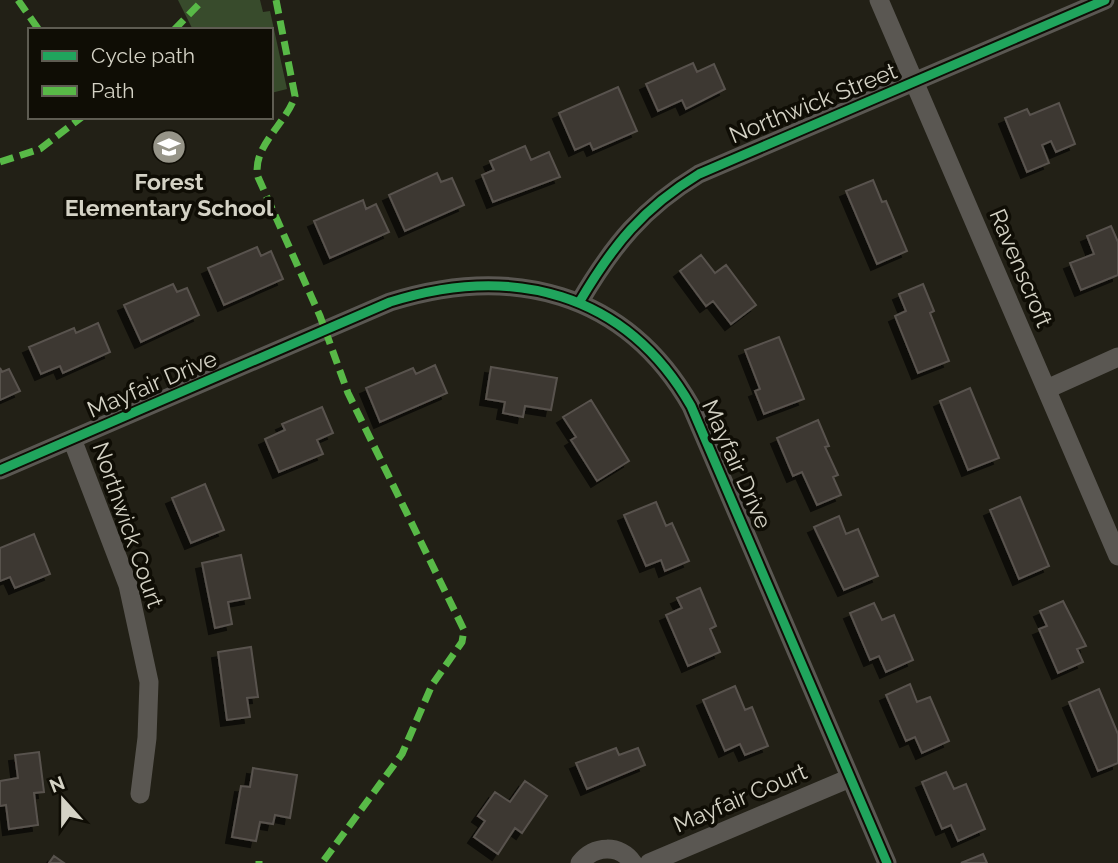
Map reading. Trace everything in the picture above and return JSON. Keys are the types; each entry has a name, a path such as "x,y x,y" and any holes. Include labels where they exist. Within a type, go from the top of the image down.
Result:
{"street":[{"name":"Ravenscroft","path":"879,0 1118,556"},
{"name":"Northwick Street","path":"580,301 608,254 646,212 675,188 731,157 1105,0"},
{"name":"Mayfair Drive","path":"0,470 390,302 427,290 468,285 505,285 580,301 649,351 686,398 887,863"},
{"path":"1047,389 1118,357"},
{"name":"Northwick Court","path":"72,439 128,585 149,682 147,738 139,794"},
{"name":"Mayfair Court","path":"649,863 850,778"},
{"path":"580,863 594,851 606,848 618,851 633,863"}],"green space":[{"path":"178,0 260,0 263,12 270,11 287,89 273,92 273,28 192,28"}],"building":[{"path":"693,63 697,72 714,64 725,89 686,109 682,100 658,111 646,84"},
{"path":"618,87 637,131 593,150 590,143 575,150 559,113"},
{"path":"1059,103 1075,144 1056,152 1051,141 1042,145 1049,163 1027,172 1005,118 1027,109 1030,115"},
{"path":"525,146 531,160 549,152 560,177 493,202 482,175 494,170 490,161"},
{"path":"437,173 441,182 452,178 464,205 405,231 389,195"},
{"path":"873,180 882,202 886,201 907,251 877,264 846,191"},
{"path":"363,200 366,209 376,204 389,232 330,258 314,221"},
{"path":"1111,226 1118,242 1118,275 1081,290 1070,263 1094,254 1087,236"},
{"path":"257,247 261,256 271,251 283,279 224,305 208,268"},
{"path":"701,255 715,273 726,265 756,305 731,324 713,301 706,306 680,271"},
{"path":"173,284 177,292 187,288 199,315 141,342 124,305"},
{"path":"923,284 934,311 930,313 949,361 918,373 895,316 906,311 899,294"},
{"path":"98,323 110,352 63,373 60,366 41,374 29,347 74,328 76,333"},
{"path":"779,337 804,399 764,414 755,391 760,389 745,350"},
{"path":"435,365 447,393 380,422 366,388 413,368 416,374"},
{"path":"491,367 557,378 551,410 525,406 523,417 503,413 505,402 486,399"},
{"path":"0,368 2,372 9,369 20,391 0,400"},
{"path":"970,388 999,458 968,470 940,401"},
{"path":"591,400 629,461 597,481 571,440 576,437 563,417"},
{"path":"322,407 333,433 317,440 323,454 279,472 265,439 285,430 282,424"},
{"path":"818,420 829,446 825,447 838,475 833,477 841,495 817,505 802,472 793,476 777,438"},
{"path":"205,484 224,530 191,543 172,498"},
{"path":"1020,497 1049,566 1019,579 990,510"},
{"path":"656,502 666,526 672,523 689,561 665,571 661,560 646,566 624,515"},
{"path":"839,516 846,534 858,529 878,576 844,590 814,527"},
{"path":"34,534 50,574 15,588 10,577 0,581 0,548"},
{"path":"241,555 250,598 228,602 232,624 215,628 202,563"},
{"path":"700,588 716,626 710,629 720,652 688,666 666,615 682,608 677,598"},
{"path":"1063,601 1086,646 1077,649 1083,662 1058,673 1039,629 1047,626 1040,611"},
{"path":"874,603 882,620 894,615 913,660 886,672 879,656 870,660 850,613"},
{"path":"251,647 258,697 247,698 250,717 227,720 218,652"},
{"path":"910,684 917,702 930,697 949,741 922,753 915,737 906,741 886,695"},
{"path":"735,686 745,710 752,707 768,746 745,755 740,744 725,751 703,700"},
{"path":"1099,689 1118,734 1118,763 1098,771 1069,702"},
{"path":"616,748 619,755 638,748 645,765 587,789 576,763"},
{"path":"39,752 44,792 34,793 38,825 9,829 6,805 0,806 0,781 18,778 15,755"},
{"path":"253,768 297,775 290,818 275,815 273,824 260,822 256,841 232,837 241,786 250,787"},
{"path":"946,772 954,789 966,784 985,829 958,841 951,825 942,829 922,782"},
{"path":"525,781 547,796 522,833 515,828 498,854 474,837 485,821 478,816 495,792 510,802"},
{"path":"983,854 987,863 961,863"},
{"path":"54,856 64,863 49,863"}],"marked path":[{"path":"18,0 38,28"},
{"path":"176,28 203,0"},
{"path":"276,0 295,96 260,155 258,177 320,316 348,393 464,630 462,642 432,685 402,754 322,863"},
{"path":"0,162 40,149 79,119"}],"cycle path":[{"path":"580,301 617,245 645,214 699,174 1105,0"},
{"path":"0,470 390,302 435,291 479,286 521,288 561,297 599,313 633,336 664,367 691,406 887,863"}],"place":[{"name":"Forest Elementary School","path":"169,147"}]}
